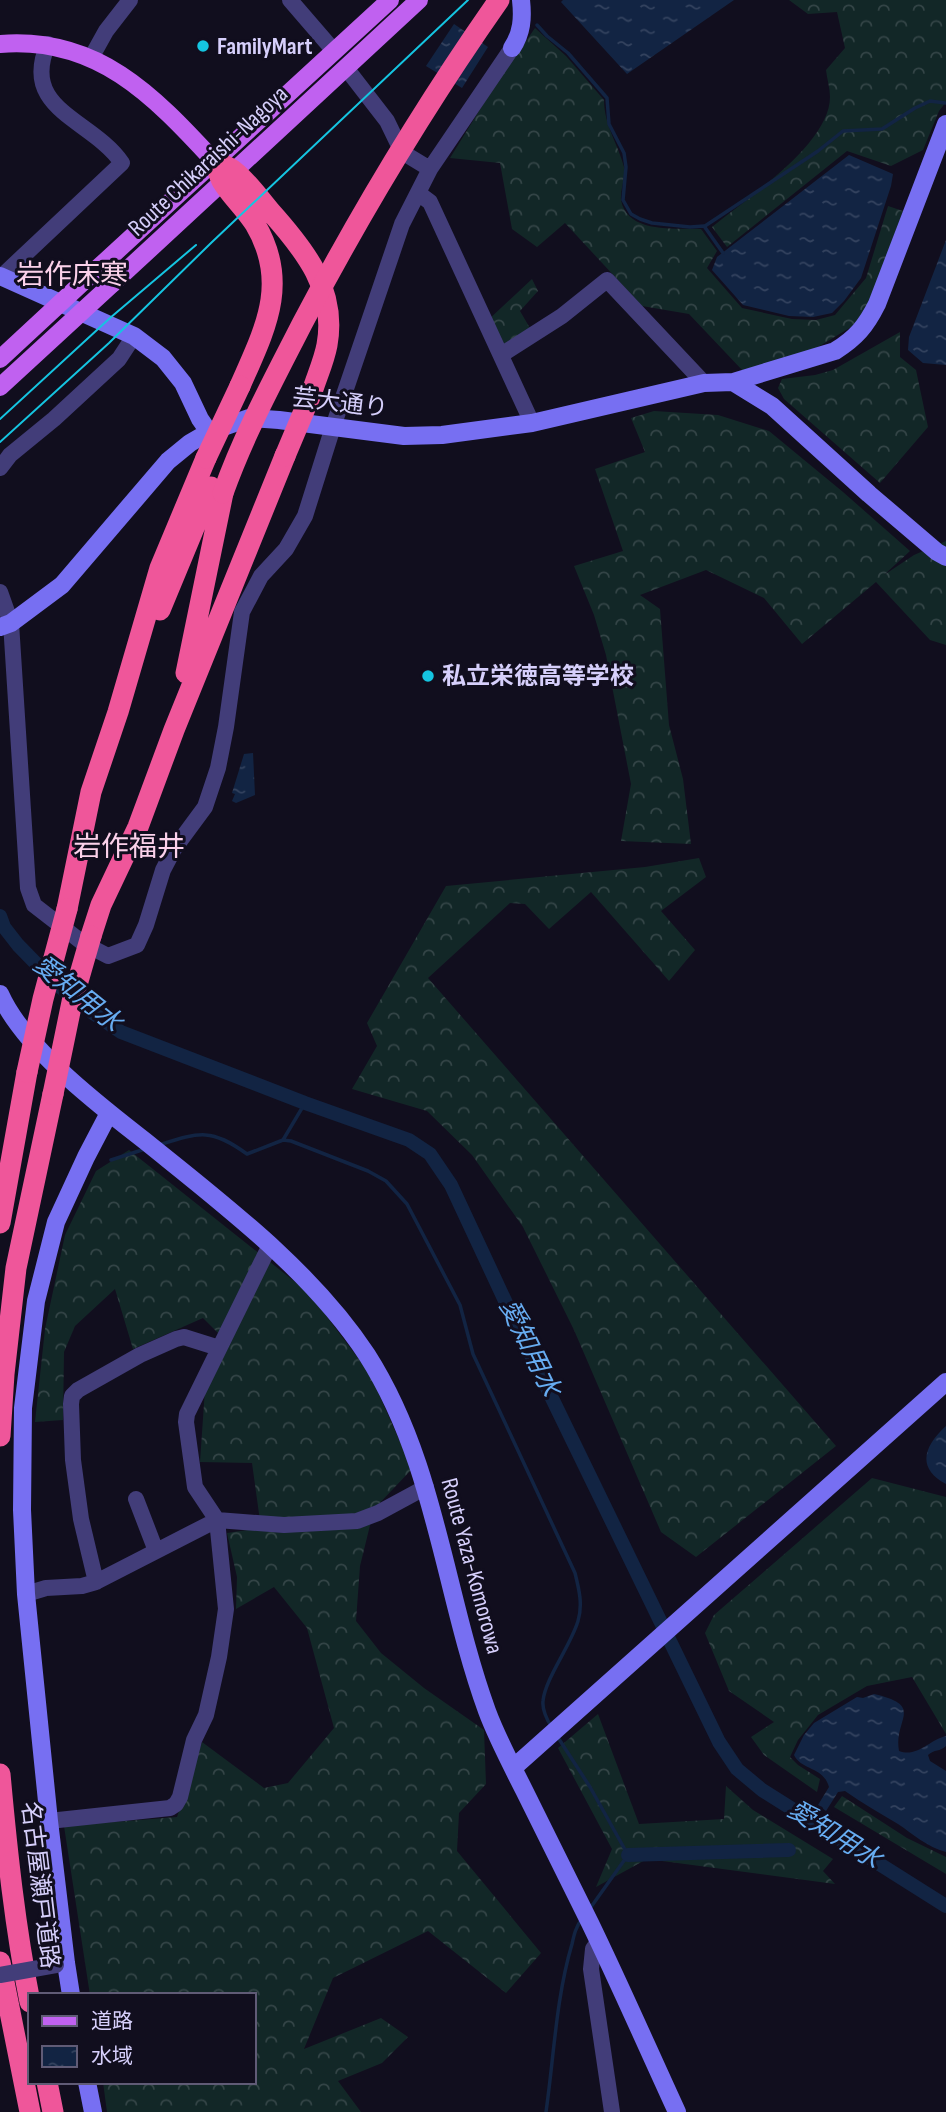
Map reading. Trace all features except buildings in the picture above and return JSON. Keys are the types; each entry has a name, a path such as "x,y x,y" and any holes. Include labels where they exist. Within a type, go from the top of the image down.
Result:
{"highway":[{"path":"118,712 273,357 335,240 412,110 485,0"},
{"path":"174,730 217,490 231,470 257,413 346,243 409,134 499,0"},
{"path":"0,1436 16,1268 72,1002 100,905 138,827 174,730 312,391 326,348 329,330 327,298 313,265 290,234 214,161"},
{"path":"0,1223 27,1072 69,903 91,792 118,712 160,568 206,458 240,386 272,305 272,270 268,253 258,229 228,176"},
{"name":"名古屋瀬戸道路","path":"0,1774 8,1870 28,1993"},
{"name":"名古屋瀬戸道路","path":"0,1962 30,2112"},
{"path":"47,2084 53,2112"}],"main road":[{"name":"Route Chikaraishi-Nagoya","path":"0,359 390,0"},
{"name":"Route Chikaraishi-Nagoya","path":"0,387 419,0"},
{"name":"Route Chikaraishi-Nagoya","path":"0,44 48,44 69,49 114,70 152,97 214,161"}],"street":[{"path":"91,58 106,31 130,0"},
{"path":"290,0 334,51"},
{"path":"0,592 29,888 34,905 83,943 108,956 137,945 163,870 174,849 205,807 218,768 226,727 242,612 261,576 286,549 305,516 402,224 430,169 512,48 523,18 521,0"},
{"path":"48,44 42,58 40,79 48,98 114,152 122,163 1,276 134,336 163,358 183,383 209,432"},
{"path":"345,68 387,121 402,152 430,169"},
{"name":"芸大通り","path":"5,625 62,585 168,461 209,432 249,418 404,436 442,435 532,423 704,383 733,382 835,351 855,337 867,324 877,304 946,124"},
{"path":"418,193 430,202 532,423"},
{"path":"501,355 562,316 607,280 704,383"},
{"path":"0,468 10,455 119,359 134,336"},
{"path":"733,382 772,406 869,494 946,557"},
{"name":"Route Yaza-Komorowa","path":"0,994 5,1005 37,1047 109,1113 270,1245 313,1286 367,1355 410,1439 426,1487 487,1712 591,1924 677,2112"},
{"path":"70,1993 61,1964 26,1594 22,1510 23,1408 36,1301 56,1222 109,1113"},
{"path":"49,1821 170,1808 180,1797 194,1740 206,1715 226,1609 217,1520 195,1488 187,1415 270,1245"},
{"path":"96,1582 80,1518 72,1396 140,1355 176,1339 184,1338 219,1348"},
{"path":"513,1768 946,1382"},
{"path":"26,1594 46,1588 82,1586 96,1582 217,1520 284,1525 357,1521 378,1513 426,1487"},
{"path":"136,1499 156,1551"},
{"path":"598,1942 593,1949 591,1969 612,2112"},
{"path":"0,1975 61,1964"},
{"path":"87,2084 93,2112"}],"green space":[{"path":"789,0 946,0 946,102 939,111 923,150 891,166 847,151 727,247 712,227 784,169 816,133 826,115 830,97 826,70 845,48 837,12 808,14"},
{"path":"535,28 566,56 604,100 609,126 624,167 621,200 625,211 642,224 654,227 701,229 717,251 707,268 742,308 792,319 816,320 835,315 866,278 888,206 903,211 866,311 851,327 813,350 743,371 689,314 642,306 565,223 537,247 512,229 500,163 450,158"},
{"path":"532,279 538,291 520,311 534,335 501,355 486,322"},
{"path":"900,332 900,357 916,370 928,427 880,483 784,399 778,388 782,379 833,370"},
{"path":"654,411 718,415 769,431 910,551 884,575 914,555 946,541 946,645 930,640 876,582 802,644 764,598 706,570 640,595 660,609 669,725 683,779 691,844 621,841 631,784 606,655 594,615 574,566 623,551 595,469 645,452 631,418"},
{"path":"699,858 706,877 661,911 695,950 669,981 591,892 549,929 525,904 510,903 428,978 836,1446 696,1557 661,1532 574,1330 523,1227 472,1155 427,1111 352,1089 377,1046 367,1023 446,886 645,867"},
{"path":"129,1150 309,1293 370,1374 412,1469 374,1509 360,1566 356,1621 381,1653 424,1688 484,1730 486,1784 459,1813 457,1851 541,1953 506,1993 428,1931 333,1978 304,2049 381,2018 408,2037 382,2063 338,2081 361,2112 107,2112 103,2084 256,2084 256,1993 90,1993 64,1826 177,1817 202,1742 264,1788 288,1783 334,1728 307,1628 274,1587 236,1609 237,1577 227,1533 261,1528 252,1463 200,1462 205,1389 227,1342 203,1318 133,1349 115,1289 75,1326 64,1352 63,1420 35,1422 45,1329 65,1235 96,1171"},
{"path":"872,1478 946,1497 946,1734 912,1677 867,1686 818,1715 798,1740 790,1757 820,1779 817,1792 764,1755 751,1737 774,1722 729,1691 705,1633 714,1615"},
{"path":"598,1714 639,1824 724,1819 726,1786 753,1810 833,1859 823,1871 835,1884 647,1859 596,1887 612,1849 558,1748"},
{"path":"842,1796 907,1838 946,1857 946,1874 834,1807"}],"water":[{"path":"734,0 627,74 561,2"},
{"path":"454,24 488,47 462,88 426,66"},
{"path":"849,155 893,174 861,278 832,313 813,317 789,316 743,305 712,270 717,257"},
{"path":"946,240 946,365 923,363 908,350 909,337"},
{"path":"253,753 255,795 236,803 232,801 235,794 232,793 244,754"},
{"path":"946,1426 946,1484 930,1471 926,1456 932,1441"},
{"path":"874,1694 899,1703 903,1709 899,1751 912,1752 946,1736 946,1746 928,1755 930,1761 946,1771 946,1852 926,1844 845,1791 838,1792 826,1811 818,1805 829,1787 826,1780 802,1764 794,1755 804,1735 814,1723 857,1697"}],"waterway":[{"path":"537,25 568,53 607,98 609,124 624,153 626,167 623,200 631,214 652,223 704,226 723,253"},
{"path":"705,226 818,151 843,131 882,129 930,101 945,103"},
{"name":"愛知用水","path":"0,916 4,927 18,945 54,982 121,1032 409,1140 430,1154 451,1185 719,1742 737,1769 762,1790 946,1906"},
{"path":"283,1140 305,1103"},
{"path":"159,1145 185,1137 205,1135 224,1140 247,1154 283,1140 291,1141 368,1171 386,1181 407,1204 460,1305 473,1354 575,1573 580,1603 578,1621 548,1683 543,1701 551,1726"},
{"path":"111,1160 145,1149"},
{"path":"557,1736 590,1787 628,1855 591,1907"},
{"path":"628,1855 789,1850"},
{"path":"546,2112 562,1985 574,1934 582,1919"}],"tram line":[{"path":"0,442 109,343 468,0"},
{"path":"0,419 110,318 196,245"}],"place":[{"name":"FamilyMart","path":"203,46"},
{"name":"私立栄徳高等学校","path":"428,676"}],"district":[{"name":"岩作床寒","path":"72,275"},
{"name":"岩作福井","path":"129,847"}]}
